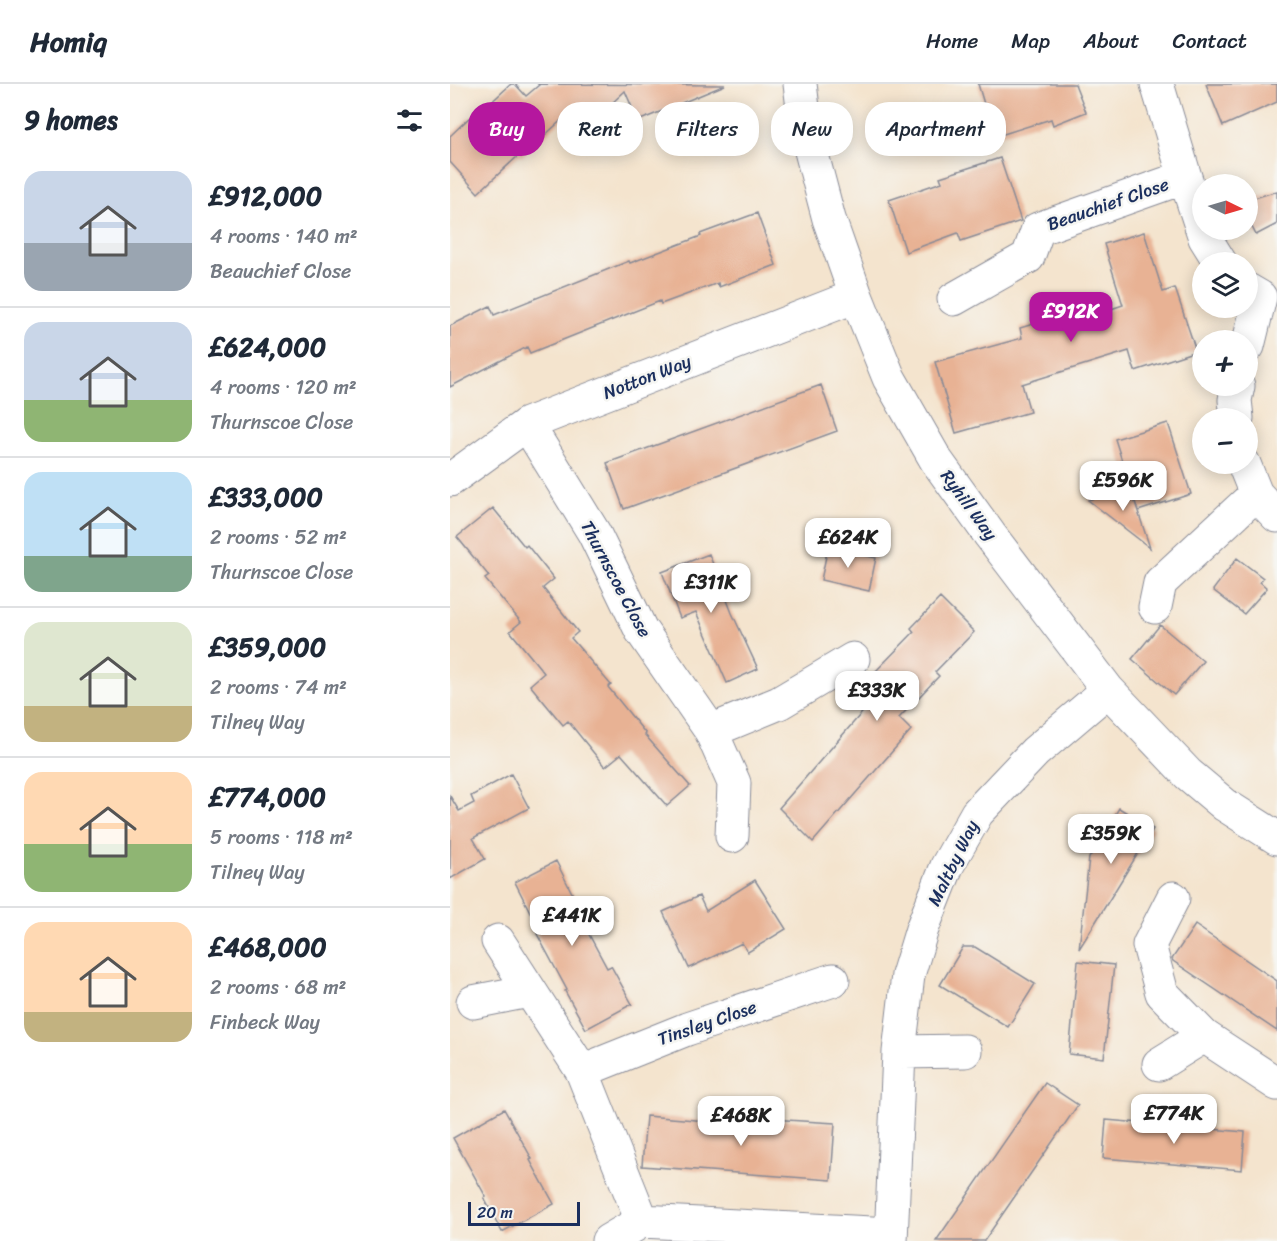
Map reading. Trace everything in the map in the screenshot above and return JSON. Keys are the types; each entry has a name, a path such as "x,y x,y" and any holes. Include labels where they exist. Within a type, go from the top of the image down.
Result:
{"street":[{"name":"Ryhill Way","path":"800,84 806,132 829,219 856,296 889,378 936,460 1108,690 1188,774 1225,805 1277,838"},
{"name":"Beauchief Close","path":"1157,84 1205,238 1214,252"},
{"name":"Beauchief Close","path":"954,299 1028,257 1038,229 1185,177"},
{"name":"Notton Way","path":"450,480 526,424 856,296"},
{"path":"1253,330 1262,297"},
{"name":"Thurnscoe Close","path":"526,424 594,533 641,630 711,731 734,783 732,836"},
{"path":"1155,607 1160,584 1266,505 1249,474"},
{"path":"711,731 779,703 854,659"},
{"name":"Maltby Way","path":"891,1238 899,1052 908,975 922,929 947,866 976,813 1035,752 1108,690"},
{"path":"1173,898 1149,945 1162,993 1204,1036 1277,1084"},
{"path":"498,941 582,1071 642,1221"},
{"name":"Tinsley Close","path":"582,1071 687,1029 834,980"},
{"path":"473,1002 529,991"},
{"path":"1159,1064 1204,1036"},
{"path":"899,1052 965,1051"},
{"path":"608,1241 642,1221 891,1238"}],"building":[{"path":"511,84 515,84 526,96 538,84 725,85 684,102 655,102 655,114 643,119 643,102 630,102 625,91 613,102 557,102 557,124 545,135 545,102 492,102"},
{"path":"978,84 1075,84 1086,112 1053,125 1051,119 1006,133 1006,102 983,102"},
{"path":"1206,84 1277,84 1277,102 1223,126"},
{"path":"468,119 468,156 518,156 478,193 450,162 450,136"},
{"path":"1000,158 1021,221 961,241 958,233 906,252 889,200 942,182 940,177"},
{"path":"1277,191 1277,224 1258,234 1258,197"},
{"path":"757,213 776,265 719,287 718,283 661,304 660,301 530,353 527,347 450,387 450,326 490,306 494,315"},
{"path":"1144,232 1163,292 1175,288 1192,339 1192,352 1135,371 1129,351 1022,384 1030,412 956,433 935,362 1022,338 1020,328 1060,316 1063,325 1123,305 1104,244"},
{"path":"821,385 837,431 624,509 607,463"},
{"path":"1168,423 1191,494 1138,511 1115,439"},
{"path":"1130,487 1150,548 1088,500"},
{"path":"493,508 554,579 543,588 578,632 571,638 611,685 608,687 645,735 690,786 667,806 621,754 605,767 568,721 563,725 530,685 544,673 510,631 521,622 485,579 489,576 457,537"},
{"path":"828,547 876,558 869,591 821,580"},
{"path":"709,554 732,613 758,669 727,683 696,612 680,618 662,572"},
{"path":"1237,558 1263,578 1260,582 1267,588 1244,614 1213,590"},
{"path":"940,598 974,632 935,672 939,676 899,718 911,730 813,842 779,808 887,684 875,672 914,632 911,628"},
{"path":"1160,625 1203,661 1174,695 1132,659"},
{"path":"511,774 529,808 473,838 485,859 450,879 450,796 459,811 474,803 471,796"},
{"path":"1119,808 1153,829 1079,949 1089,858"},
{"path":"556,861 575,899 571,901 607,968 611,966 632,1004 586,1029 537,934 540,932 515,882"},
{"path":"755,880 786,929 748,952 742,943 689,968 663,912 699,896 706,911"},
{"path":"1195,925 1277,981 1277,1031 1173,961 1172,959"},
{"path":"963,947 975,947 1035,984 1008,1027 940,985"},
{"path":"1078,961 1114,965 1104,1058 1069,1054"},
{"path":"1045,1083 1078,1105 984,1241 936,1241"},
{"path":"504,1109 554,1204 502,1232 484,1198 486,1197 453,1138"},
{"path":"646,1116 769,1126 770,1119 835,1123 831,1180 642,1166"},
{"path":"1106,1120 1245,1132 1242,1170 1103,1158"}]}
